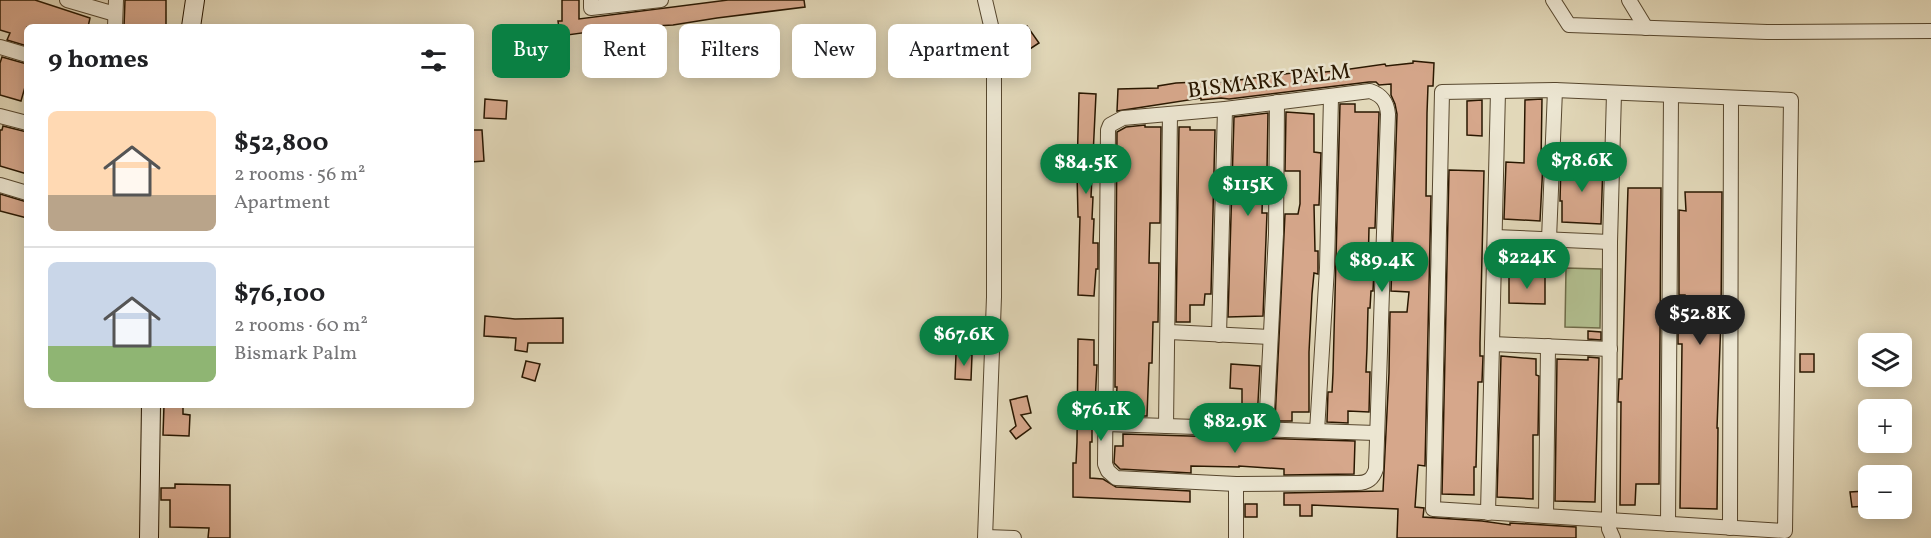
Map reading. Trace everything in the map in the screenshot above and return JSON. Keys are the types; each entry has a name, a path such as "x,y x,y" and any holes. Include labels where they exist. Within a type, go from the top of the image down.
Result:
{"street":[{"path":"67,0 115,14"},
{"path":"191,24 195,0"},
{"path":"591,4 661,0"},
{"path":"985,0 993,34 994,53 994,297 986,537 1014,538"},
{"path":"1553,0 1569,25 1767,32 1931,31"},
{"path":"1629,0 1646,28"},
{"path":"0,47 24,54"},
{"path":"1549,239 1555,90"},
{"path":"1555,90 1791,100 1785,531 1668,524 1609,531 1546,516 1433,509 1442,92 1555,90"},
{"path":"1488,513 1498,91"},
{"name":"BISMARK PALM","path":"1370,92 1382,97 1388,114 1374,475 1364,483 1236,484 1116,478 1108,471 1105,464 1108,130 1112,123 1123,118 1225,110 1331,97 1370,92"},
{"path":"1609,531 1610,242 1614,93"},
{"path":"1668,524 1671,95"},
{"path":"1317,431 1327,268 1331,97"},
{"path":"1730,528 1731,98"},
{"path":"1266,430 1276,234 1277,102"},
{"path":"1219,334 1225,110"},
{"path":"1166,426 1170,114"},
{"path":"0,116 24,122"},
{"path":"0,185 24,192"},
{"path":"1495,237 1610,242"},
{"path":"1169,332 1270,338"},
{"path":"1492,344 1610,349"},
{"path":"1546,516 1548,346"},
{"path":"149,538 152,408"},
{"path":"1106,424 1376,433"},
{"path":"1236,484 1236,538"}],"green space":[{"path":"1566,268 1601,269 1600,328 1565,327"}],"building":[{"path":"0,0 35,0 90,18 89,24 24,24 24,45 7,40 10,33 0,30"},
{"path":"125,0 166,0 166,24 124,24"},
{"path":"562,0 579,0 579,19 728,0 804,0 805,7 673,25 582,24 582,33 570,35 570,24 558,24 558,21 562,21"},
{"path":"1031,32 1039,43 1031,48"},
{"path":"2,57 24,63 24,90 21,101 0,95"},
{"path":"1413,61 1434,63 1433,86 1428,86 1427,113 1426,196 1431,196 1425,466 1418,465 1415,507 1424,508 1423,517 1510,525 1510,523 1576,527 1576,538 1397,538 1398,509 1312,505 1312,516 1300,516 1300,505 1284,505 1284,493 1383,491 1390,312 1407,312 1409,292 1391,291 1397,114 1391,95 1391,84 1379,85 1376,82 1369,82 1229,99 1201,100 1201,98 1117,111 1118,89 1158,88 1158,86 1176,83 1197,82 1197,84 1217,81 1217,83 1314,70 1314,73 1385,64 1386,66 1413,63"},
{"path":"1079,93 1096,94 1091,197 1093,197 1092,219 1094,219 1093,243 1098,243 1098,269 1096,269 1094,296 1078,295"},
{"path":"485,99 507,101 506,119 484,118"},
{"path":"1542,99 1541,163 1543,163 1540,221 1504,219 1506,162 1524,163 1525,100"},
{"path":"1482,100 1482,136 1467,135 1467,101"},
{"path":"1340,104 1355,104 1355,112 1379,112 1375,228 1369,228 1368,271 1374,271 1373,291 1371,291 1370,308 1368,308 1366,372 1370,372 1369,412 1348,411 1348,423 1327,422 1328,392 1332,392 1333,373"},
{"path":"1286,112 1314,114 1314,152 1321,153 1319,205 1314,205 1318,274 1314,273 1312,294 1309,412 1292,412 1292,421 1275,421 1285,214 1298,214 1300,204 1300,171 1285,171"},
{"path":"1268,113 1267,170 1264,170 1263,177 1262,213 1267,213 1263,316 1228,317 1234,117"},
{"path":"1145,125 1145,127 1161,127 1160,223 1150,223 1149,263 1159,263 1158,322 1153,322 1147,416 1133,416 1134,404 1116,404 1117,387 1115,387 1117,132 1126,127"},
{"path":"3,126 24,131 24,173 0,166 0,130"},
{"path":"1179,127 1190,127 1190,130 1215,130 1211,294 1205,294 1204,305 1190,305 1190,322 1176,322"},
{"path":"474,130 482,130 484,161 474,162"},
{"path":"1561,163 1603,163 1601,224 1562,222"},
{"path":"1449,170 1484,171 1480,343 1480,356 1483,356 1482,382 1478,382 1474,495 1442,494"},
{"path":"1628,188 1661,188 1659,484 1636,484 1635,505 1620,505 1621,402 1618,400 1619,379 1622,379"},
{"path":"1685,192 1722,192 1717,509 1680,508 1682,344 1678,344 1678,319 1684,319 1685,295 1679,295 1679,210 1686,211"},
{"path":"0,194 24,201 24,217 0,211"},
{"path":"1545,276 1545,304 1509,303 1509,277"},
{"path":"485,316 515,319 563,318 563,343 528,343 527,352 515,350 516,338 484,336"},
{"path":"1588,331 1601,332 1601,340 1588,339"},
{"path":"1078,339 1094,340 1094,365 1097,365 1094,422 1092,422 1092,442 1090,442 1090,478 1103,479 1116,487 1190,491 1190,502 1073,497 1073,463 1076,463 1077,442"},
{"path":"956,354 972,355 971,380 955,379"},
{"path":"1800,354 1814,354 1814,372 1800,372"},
{"path":"1501,356 1536,359 1536,375 1539,376 1538,435 1533,435 1533,499 1497,497"},
{"path":"1588,357 1599,358 1595,502 1555,501 1557,359 1588,360"},
{"path":"526,361 540,364 535,381 522,377"},
{"path":"1231,364 1260,366 1257,420 1242,420 1242,389 1230,388"},
{"path":"1027,396 1031,413 1021,415 1031,428 1016,439 1010,431 1016,426 1010,400"},
{"path":"164,408 183,408 183,414 190,415 189,436 163,435"},
{"path":"1123,434 1355,441 1354,474 1284,475 1284,469 1239,466 1191,466 1191,473 1120,469 1114,463 1115,446 1123,446"},
{"path":"175,484 230,485 230,538 208,538 209,528 170,527 170,500 161,500 161,488 175,488"},
{"path":"1850,492 1858,492 1858,507 1852,507"},
{"path":"1245,504 1257,504 1257,517 1245,517"}]}
